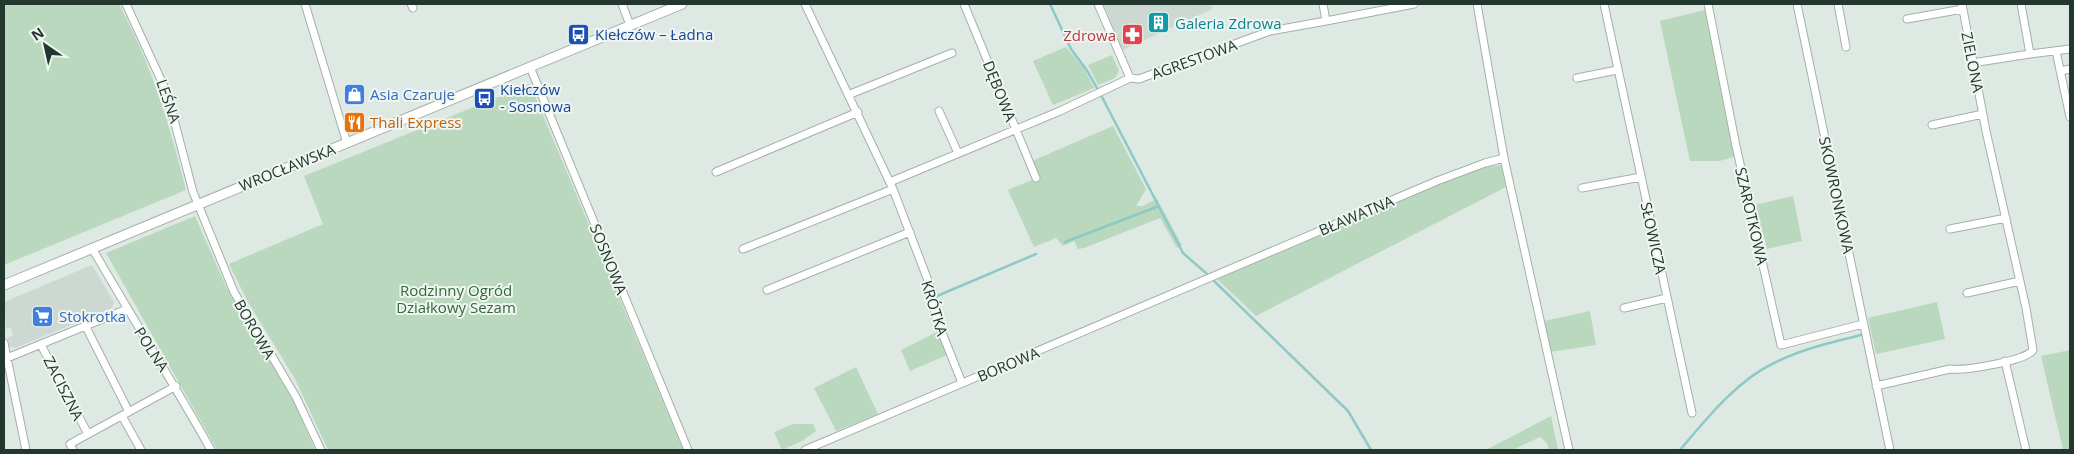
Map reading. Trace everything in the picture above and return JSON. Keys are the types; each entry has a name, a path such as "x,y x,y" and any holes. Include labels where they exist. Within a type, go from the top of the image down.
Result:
{"street":[{"name":"LEŚNA","path":"126,4 157,67 172,107 198,204"},
{"path":"305,4 347,143"},
{"path":"622,4 630,25"},
{"name":"WROCŁAWSKA","path":"4,285 682,4"},
{"name":"KRÓTKA","path":"805,4 858,112 891,185 932,291 935,315 962,383"},
{"name":"DĘBOWA","path":"964,4 1036,178"},
{"path":"1098,4 1130,78"},
{"path":"1323,4 1326,21"},
{"name":"AGRESTOWA","path":"1016,130 1130,78 1139,79 1270,31 1414,4"},
{"path":"1477,4 1504,158 1568,450"},
{"name":"SŁOWICZA","path":"1604,4 1692,413"},
{"name":"SZAROTKOWA","path":"1708,4 1739,156 1781,345 1863,324"},
{"name":"SKOWRONKOWA","path":"1797,4 1890,450"},
{"path":"1838,4 1846,47"},
{"path":"2021,4 2030,54"},
{"name":"ZIELONA","path":"1876,386 1950,369 1958,370 2028,356 2033,350 2020,281 1972,63 1963,6 1907,19"},
{"path":"1972,63 2070,49"},
{"path":"2056,51 2070,117"},
{"path":"848,95 952,53"},
{"name":"SOSNOWA","path":"530,67 688,450"},
{"path":"2060,72 2070,69"},
{"path":"1577,78 1617,70"},
{"path":"939,111 958,153"},
{"path":"716,172 858,112"},
{"path":"1932,125 1983,114"},
{"path":"743,249 891,185 958,153 1016,130"},
{"name":"BŁAWATNA","path":"1210,276 1437,181 1504,158"},
{"path":"1582,188 1641,177"},
{"name":"BOROWA","path":"198,204 234,292 296,397 320,450"},
{"path":"1950,229 2006,218"},
{"path":"767,290 910,232"},
{"name":"POLNA","path":"92,248 127,309 176,386 211,450"},
{"name":"BOROWA","path":"805,450 816,448 1210,276"},
{"path":"1966,293 2020,281"},
{"path":"1624,308 1667,298"},
{"path":"7,358 127,309"},
{"path":"86,327 141,450"},
{"path":"4,343 26,450"},
{"name":"ZACISZNA","path":"41,345 88,434 70,444 73,450"},
{"path":"2005,361 2026,450"},
{"path":"88,434 176,386"}],"shaded area":[{"path":"1103,4 1211,4 1212,9 1123,50"},
{"path":"92,265 114,302 112,308 15,348 9,346 7,337 13,336 11,328 6,329 4,302"}],"green space":[{"path":"4,4 119,4 141,50 158,95 186,190 4,265"},
{"path":"1705,10 1736,156 1720,161 1690,161 1660,21"},
{"path":"1066,47 1083,67 1094,88 1053,105 1033,61"},
{"path":"1112,55 1119,71 1115,78 1098,85 1088,65"},
{"name":"Rodzinny Ogród Działkowy Sezam","path":"530,84 683,450 328,450 295,379 248,302 229,264 323,224 304,176"},
{"path":"1113,126 1146,189 1136,206 1142,206 1157,199 1182,245 1177,248 1160,218 1084,248 1078,249 1074,241 1063,246 1056,238 1034,247 1008,190 1034,179 1032,161"},
{"path":"1501,165 1506,187 1256,316 1215,277 1480,167"},
{"path":"1793,196 1802,241 1767,249 1755,205"},
{"path":"195,216 227,289 294,402 315,450 217,450 106,253"},
{"path":"1937,302 1945,339 1876,354 1868,318"},
{"path":"1590,311 1596,345 1550,352 1544,321"},
{"path":"937,332 947,355 910,371 901,350"},
{"path":"2070,350 2070,450 2063,450 2041,356"},
{"path":"856,367 878,414 836,431 814,388"},
{"path":"1551,416 1558,450 1549,450 1547,443 1540,437 1512,450 1486,450"},
{"path":"793,424 813,424 816,431 802,441 782,450 774,432"}],"waterway":[{"path":"1050,4 1071,49 1097,88"},
{"path":"1102,97 1183,253 1207,274"},
{"path":"1065,242 1159,206"},
{"path":"937,296 1036,254"},
{"path":"1212,279 1348,411 1371,450"},
{"path":"1680,450 1723,401 1748,379 1762,370 1786,357 1828,343 1861,335"}],"place":[{"name":"Galeria Zdrowa","path":"1159,23"},
{"name":"Kiełczów – Ładna","path":"579,34"},
{"name":"Zdrowa","path":"1132,35"},
{"name":"Asia Czaruje","path":"354,94"},
{"name":"Kiełczów - Sosnowa","path":"484,98"},
{"name":"Thali Express","path":"354,122"},
{"name":"Stokrotka","path":"43,316"}]}
